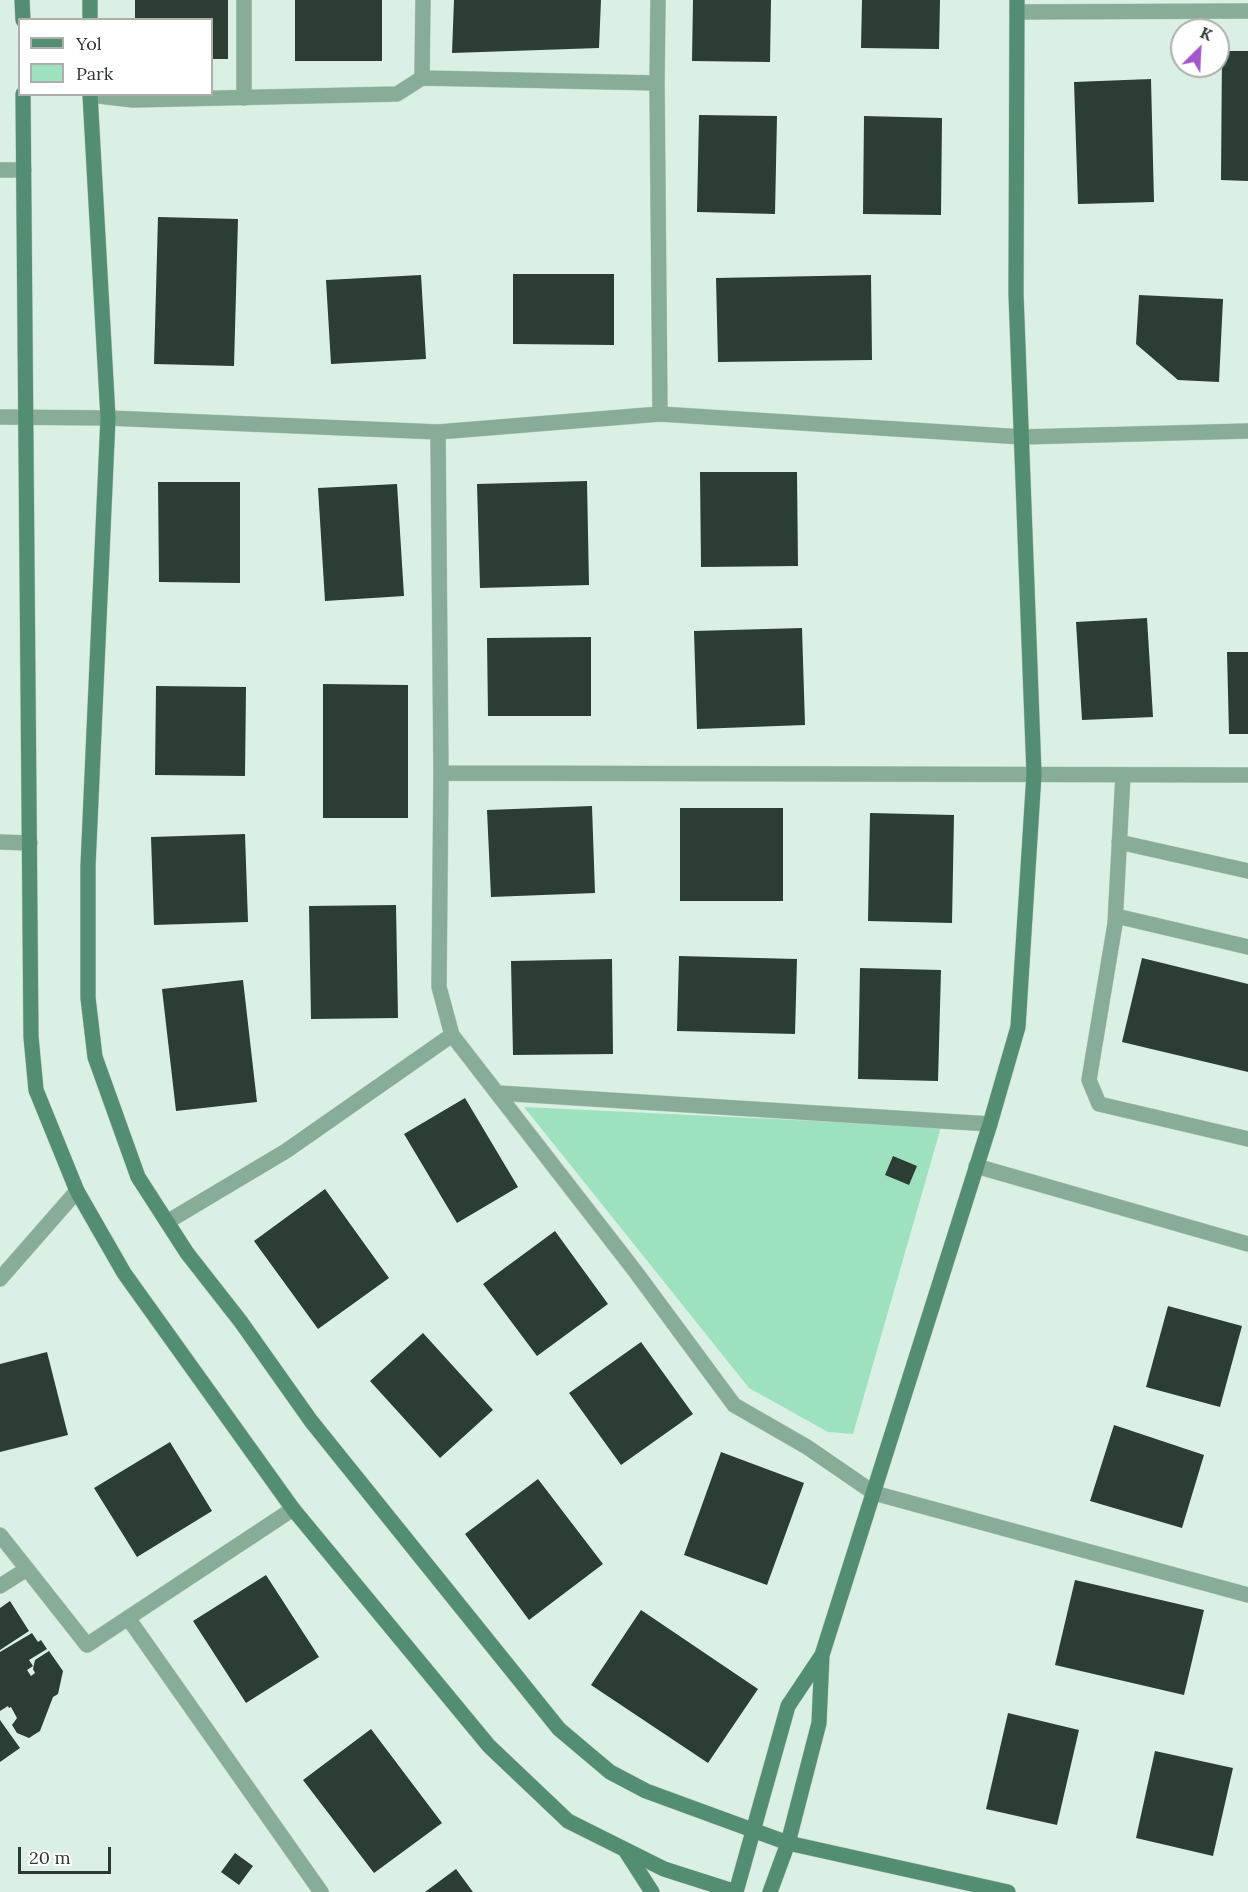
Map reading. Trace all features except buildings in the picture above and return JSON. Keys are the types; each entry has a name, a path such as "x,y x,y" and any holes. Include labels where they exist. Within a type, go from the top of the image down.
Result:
{"street":[{"path":"22,0 23,18"},
{"path":"90,0 90,18"},
{"path":"244,0 244,98"},
{"path":"422,78 423,0"},
{"path":"658,0 660,414"},
{"path":"770,1892 788,1843 819,1723 822,1655 990,1124 1018,1027 1034,774 1016,294 1017,6 1248,11"},
{"path":"99,96 133,100 397,94 422,78 657,83"},
{"path":"23,96 31,1037 36,1090 78,1191 124,1274 294,1509 489,1746 568,1821 664,1869 736,1892 788,1706 822,1655"},
{"path":"90,96 108,418 88,866 88,998 95,1057 138,1177 187,1252 241,1322 311,1421 559,1730 610,1772 637,1787 788,1843 1008,1892"},
{"path":"0,170 24,170"},
{"path":"0,417 108,418 438,432 660,414 1022,437 1248,431"},
{"path":"438,432 441,773 439,987 452,1035 635,1271 734,1405 807,1446 874,1493 1248,1595"},
{"path":"441,773 1248,775"},
{"path":"1123,775 1116,916 1089,1080 1099,1104 1248,1139"},
{"path":"0,842 30,843"},
{"path":"1119,842 1248,871"},
{"path":"1116,916 1248,947"},
{"path":"167,1222 286,1151 452,1035"},
{"path":"498,1093 990,1124"},
{"path":"976,1166 1248,1243"},
{"path":"0,1278 78,1191"},
{"path":"0,1535 87,1645 294,1509"},
{"path":"0,1586 27,1569"},
{"path":"128,1618 321,1892"},
{"path":"625,1850 652,1892"}],"green space":[{"path":"524,1107 941,1127 853,1434 828,1432 749,1388"}]}
